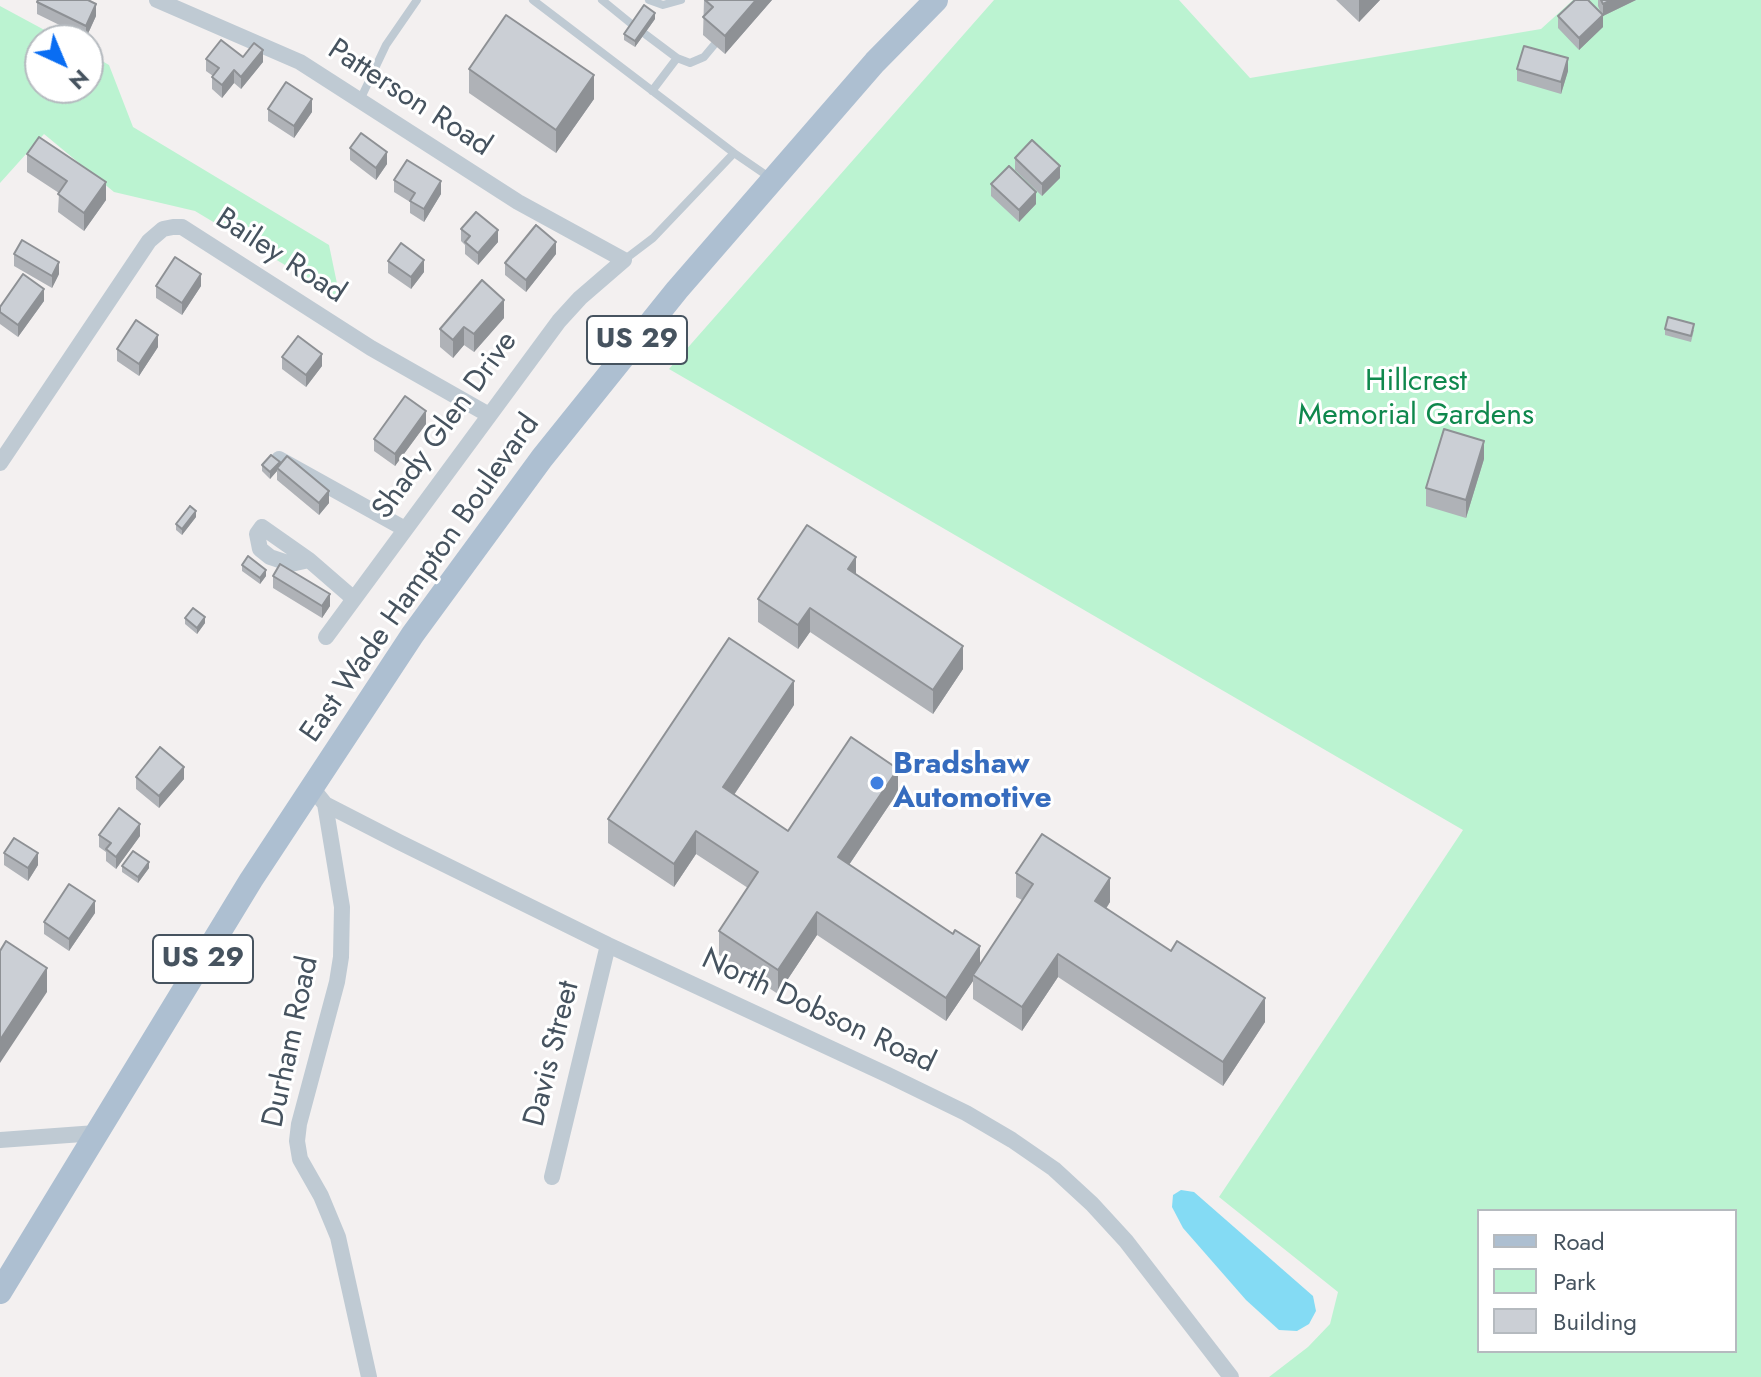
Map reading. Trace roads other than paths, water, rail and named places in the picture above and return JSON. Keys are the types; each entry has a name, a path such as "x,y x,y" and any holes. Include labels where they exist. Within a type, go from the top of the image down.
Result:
{"main road":[{"name":"East Wade Hampton Boulevard","path":"0,1286 251,880 319,796 413,634 542,458 677,290 875,62 934,1"},
{"name":"East Wade Hampton Boulevard","path":"0,1292 27,1245"}],"street":[{"name":"Patterson Road","path":"157,0 300,62 518,202 624,260"},
{"name":"Bailey Road","path":"1,459 149,241 163,229 173,227 182,227 371,348 489,415"},
{"name":"Shady Glen Drive","path":"326,637 559,321 580,298 624,260"},
{"path":"279,459 405,529"},
{"path":"309,560 354,599"},
{"name":"North Dobson Road","path":"319,796 608,945 966,1113 1033,1155 1073,1185 1126,1241 1231,1377"},
{"name":"Durham Road","path":"319,796 342,907 341,957 297,1141 300,1159 334,1222 369,1377"},
{"name":"Davis Street","path":"552,1177 608,945"},
{"path":"0,1140 96,1133"}],"lane":[{"path":"360,101 386,45 417,0"},
{"path":"533,0 734,153 773,179"},
{"path":"602,0 634,26"},
{"path":"649,0 663,5 681,0"},
{"path":"645,34 677,58 690,63 704,57 714,45"},
{"path":"652,91 677,58"},
{"path":"624,260 653,238 734,153"}],"water":[{"path":"1181,1190 1194,1192 1313,1296 1316,1311 1309,1324 1297,1331 1279,1330 1246,1300 1183,1228 1172,1207 1173,1195"}],"place":[{"name":"Bradshaw Automotive","path":"877,783"}],"park label":[{"name":"Hillcrest Memorial Gardens","path":"1416,400"}]}
